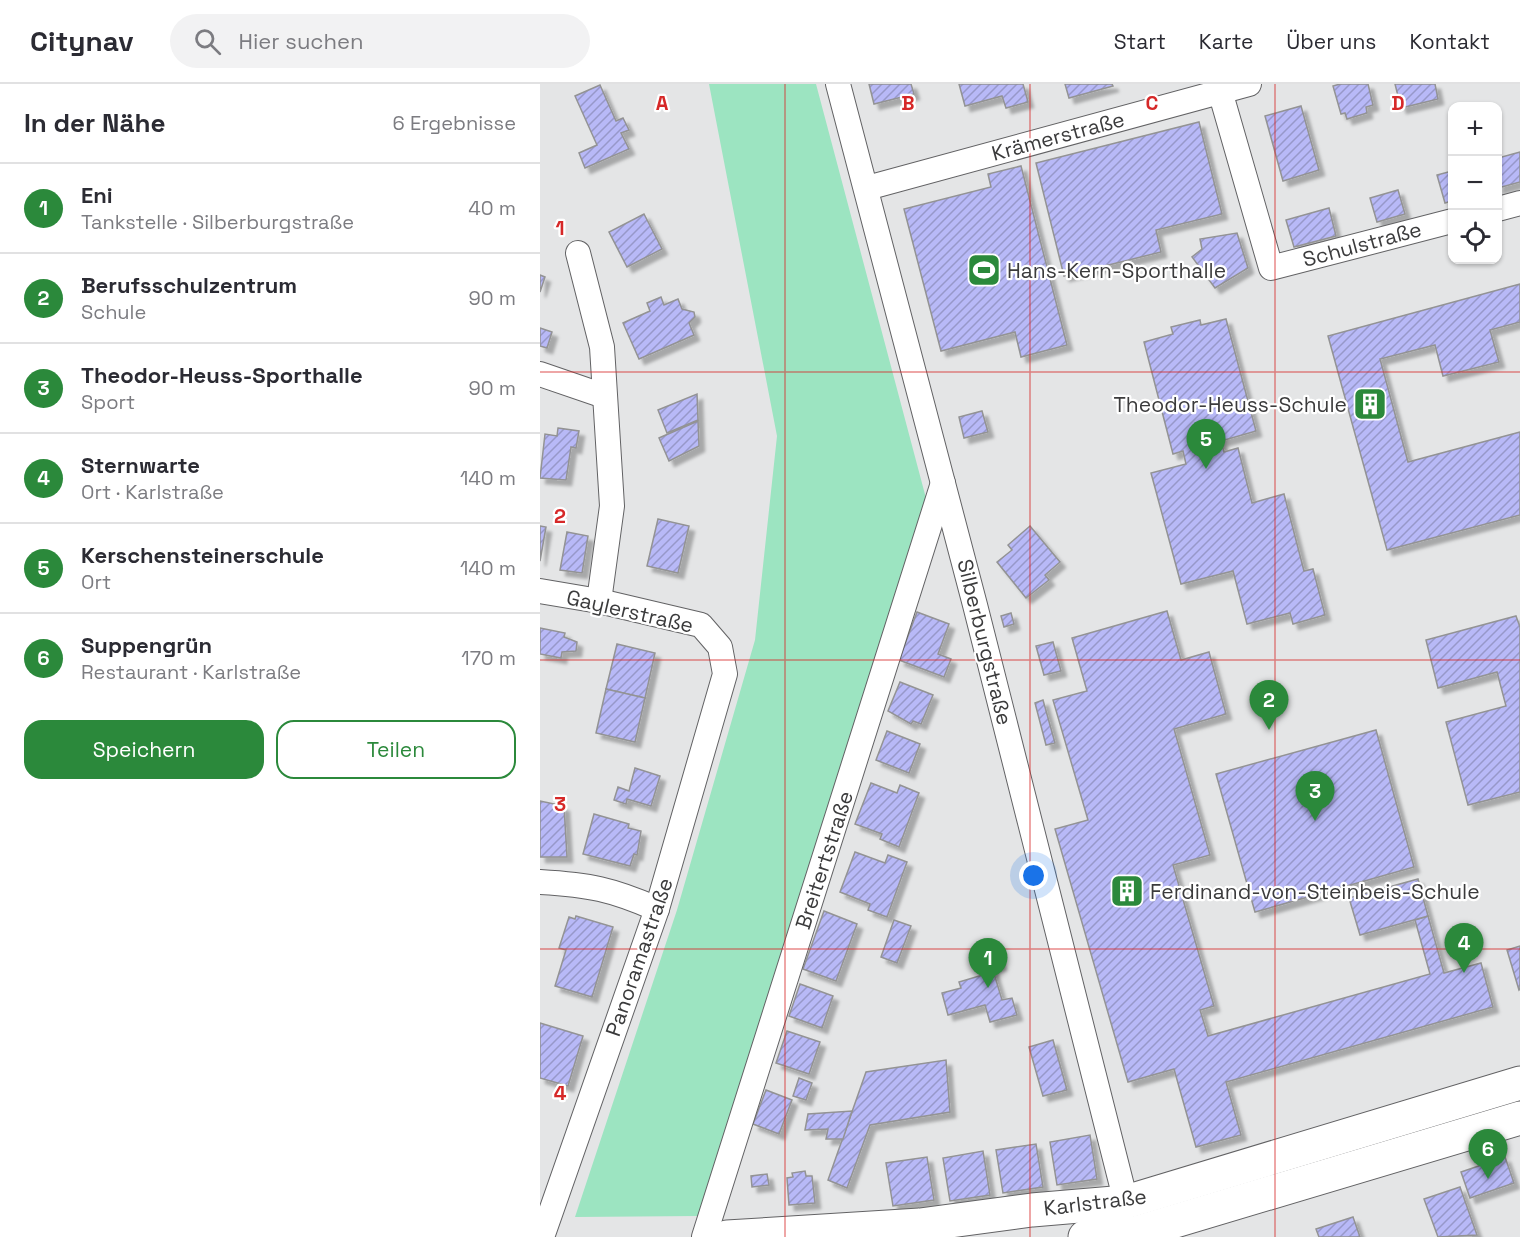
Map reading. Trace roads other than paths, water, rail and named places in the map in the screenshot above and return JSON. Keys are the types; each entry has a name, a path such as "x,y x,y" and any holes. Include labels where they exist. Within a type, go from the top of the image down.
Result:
{"main road":[{"name":"Karlstraße","path":"1085,1237 1131,1217 1520,1083"},
{"name":"Karlstraße","path":"727,1237 920,1225 1032,1210 1131,1217 1520,1118"}],"street":[{"name":"Silberburgstraße","path":"838,84 867,188 1131,1217"},
{"name":"Krämerstraße","path":"867,188 1219,88 1248,84"},
{"name":"Schulstraße","path":"1219,88 1271,268 1448,221"},
{"path":"1502,208 1520,203"},
{"path":"578,253 603,347 612,506 599,602"},
{"path":"540,374 604,396"},
{"name":"Breitertstraße","path":"704,1237 943,483"},
{"name":"Gaylerstraße","path":"540,591 701,625 720,646 725,674"},
{"name":"Panoramastraße","path":"542,1237 657,909 725,674"},
{"path":"540,882 589,885 618,892 657,909"}],"place":[{"name":"Hans-Kern-Sporthalle","path":"984,270"},
{"name":"Theodor-Heuss-Schule","path":"1370,404"},
{"name":"Kerschensteinerschule","path":"1206,469"},
{"name":"Berufsschulzentrum","path":"1269,730"},
{"name":"Theodor-Heuss-Sporthalle","path":"1315,821"},
{"name":"Ferdinand-von-Steinbeis-Schule","path":"1127,891"},
{"name":"Sternwarte","path":"1464,973"},
{"name":"Eni","path":"988,988"},
{"name":"Suppengrün","path":"1488,1179"}]}
